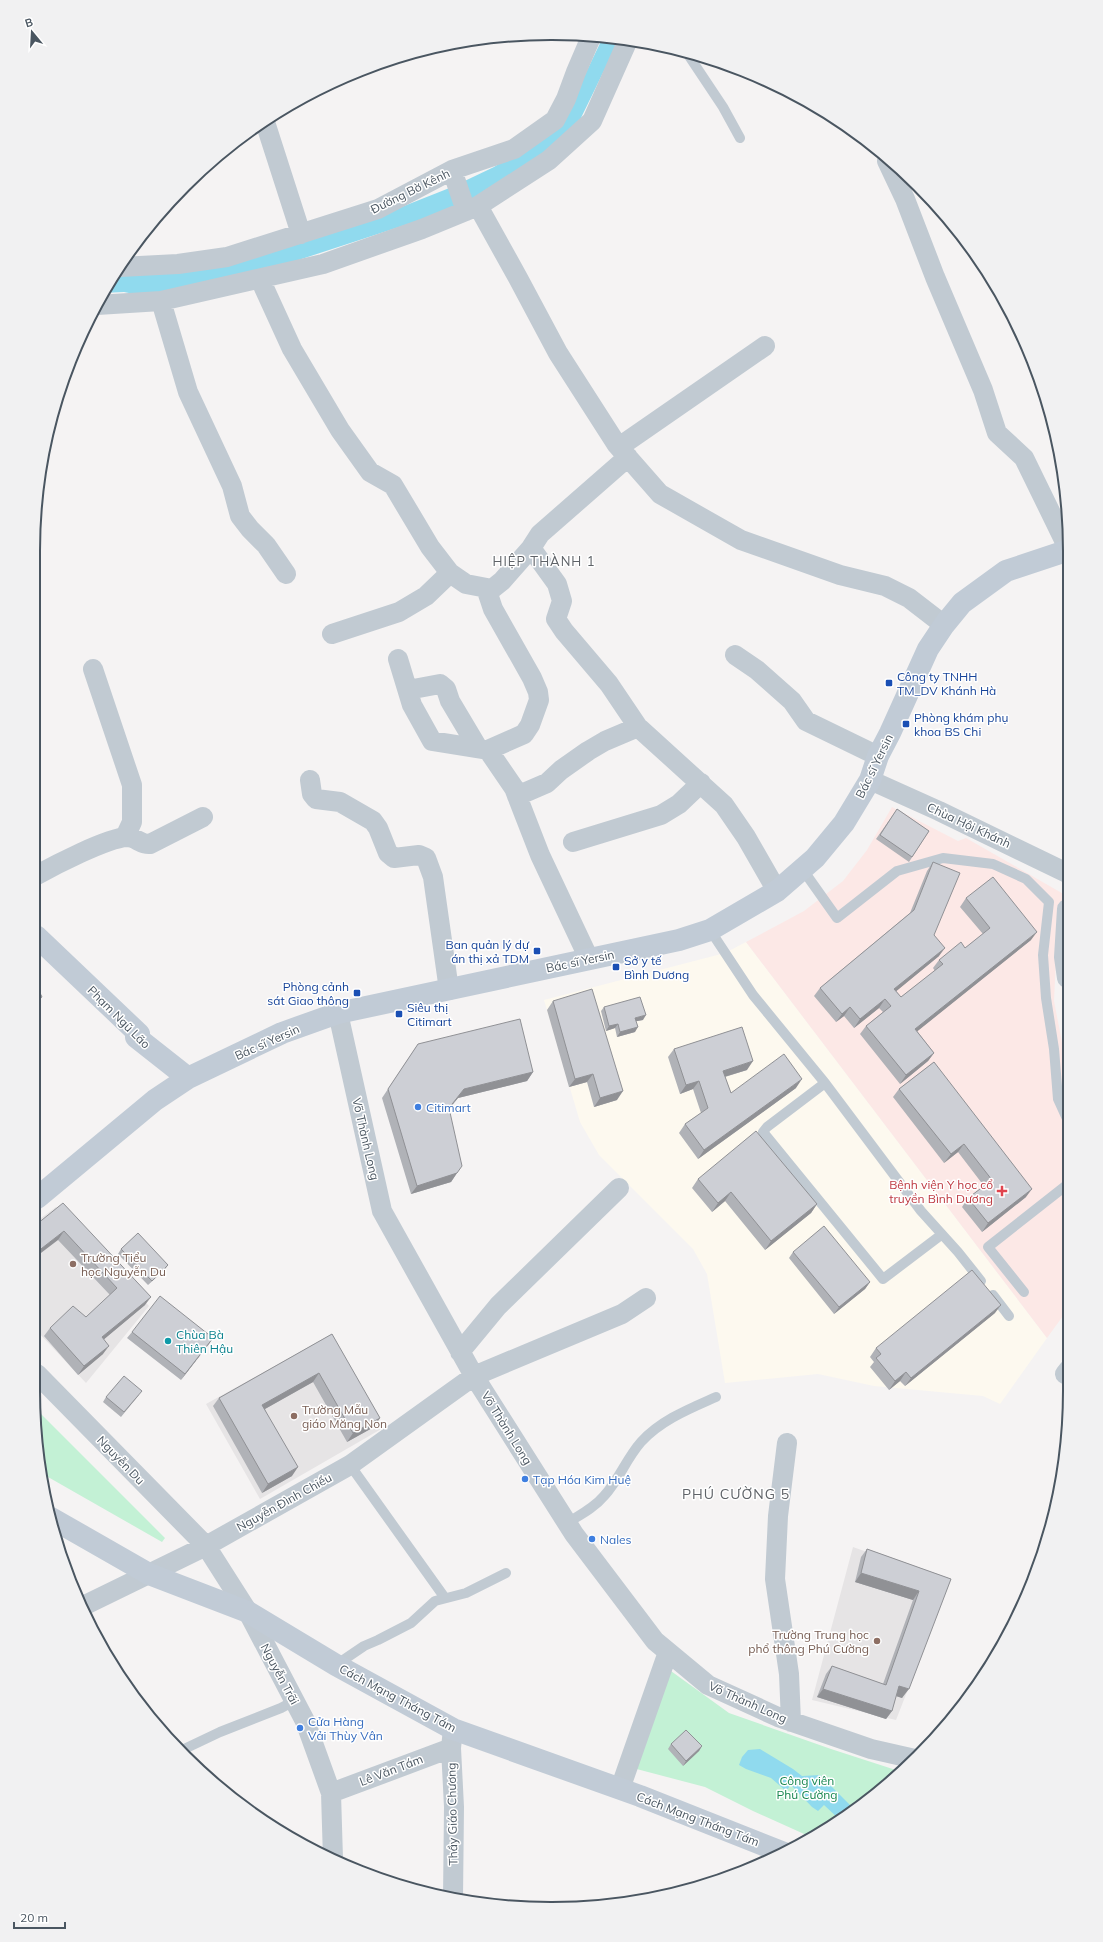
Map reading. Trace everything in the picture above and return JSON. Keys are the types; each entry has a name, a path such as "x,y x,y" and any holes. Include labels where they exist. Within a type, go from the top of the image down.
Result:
{"main road":[{"name":"Bác sĩ Yersin","path":"40,1195 155,1100 188,1078 282,1033 338,1013 679,940 710,930 777,891 815,858 844,823 870,780 878,756 890,733 928,648 962,603 1006,571 1063,552"},
{"name":"Phạm Ngũ Lão","path":"40,940 139,1034 136,1037 188,1078"},
{"name":"Cách Mạng Tháng Tám","path":"57,1521 149,1574 248,1612 452,1739 620,1789 776,1850"}],"street":[{"name":"Đường Bờ Kênh","path":"126,267 178,264 227,257 378,209 453,174 514,149 555,120 566,99 589,41"},
{"path":"105,304 161,301 323,264 422,229 469,208 548,160 592,121 626,45"},
{"path":"266,126 301,234"},
{"path":"890,168 984,390 997,433 1024,458 1063,537"},
{"path":"453,174 469,208 518,278 558,353 623,452 660,494 742,540 840,575 885,586 909,598 944,625"},
{"path":"260,279 292,349 340,430 370,472 393,485 430,547 450,573 466,584 492,589 502,581 531,548 540,534 623,452 765,346"},
{"path":"161,301 188,392 232,486 240,516 250,530 266,545 286,574"},
{"path":"531,548 557,584 562,601 556,619 564,631 609,684 638,727 701,783 724,806 746,838 777,891"},
{"path":"332,634 399,612 426,596 450,573"},
{"path":"398,658 412,705 432,741 483,748 524,734 530,725 539,700 538,692 532,678 493,609 486,588"},
{"path":"735,655 757,670 792,701 806,721 878,756"},
{"path":"93,669 132,785 132,822 125,837"},
{"path":"408,690 440,684 446,689 450,701 483,748 514,788 540,855 589,959"},
{"path":"517,796 547,783 561,770 605,741 638,727"},
{"path":"310,780 312,794 316,799 340,802 373,821 378,828 388,853 394,858 419,855 426,858 433,877 449,990"},
{"name":"Chùa Hội Khánh","path":"870,780 946,814 1063,871"},
{"path":"573,842 661,815 679,804 701,783"},
{"path":"40,874 98,846 125,837 134,838 145,844 150,844 203,817"},
{"name":"Võ Thành Long","path":"338,1013 382,1211 474,1376 567,1523 655,1640 708,1685 791,1722 872,1749 908,1757"},
{"path":"460,1352 498,1306 619,1188"},
{"name":"Nguyễn Đình Chiểu","path":"87,1604 206,1546 350,1465 474,1376 622,1314 646,1298"},
{"name":"Nguyễn Du","path":"40,1377 206,1546"},
{"path":"787,1443 778,1508 776,1579 789,1674 791,1722"},
{"name":"Nguyễn Trãi","path":"206,1546 248,1612 305,1721 331,1793 333,1853"},
{"path":"620,1789 668,1652"},
{"name":"Lê Văn Tám","path":"331,1793 452,1739"},
{"name":"Thầy Giáo Chương","path":"452,1739 454,1806 453,1892"}],"lane":[{"path":"691,59 723,107 740,138"},
{"path":"803,870 837,918 897,871 943,858 993,864 1026,879 1049,902 1043,955 1046,998 1054,1049 1058,1099 1063,1110"},
{"path":"710,930 753,995 825,1083 921,1211 958,1252 1009,1316"},
{"path":"825,1083 767,1127 763,1132 883,1279 942,1235"},
{"path":"1024,1292 988,1247 1063,1188"},
{"path":"567,1523 596,1505 605,1495 632,1454 654,1429 666,1420 716,1397"},
{"path":"350,1465 445,1598"},
{"path":"336,1666 364,1646 411,1623 435,1601 482,1586 506,1573"},
{"path":"186,1748 220,1732 281,1708 294,1701"}],"shaded area":[{"name":"Bệnh viện Y học cổ truyền Bình Dương","path":"892,807 958,841 966,838 1063,894 1063,929 1056,959 1054,1001 1063,1047 1063,1316 1047,1338 746,942 804,911 843,881 867,850"},
{"path":"746,942 1047,1338 1000,1404 983,1396 874,1386 818,1374 725,1383 707,1274 693,1249 599,1155 580,1122 544,1000 725,953"},
{"name":"Trường Tiểu học Nguyễn Du","path":"56,1207 149,1306 86,1383 40,1334 40,1219"},
{"name":"Trường Mẫu giáo Măng Non","path":"327,1337 383,1428 260,1499 206,1404"},
{"name":"Trường Trung học phổ thông Phú Cường","path":"853,1547 950,1582 896,1720 812,1700"}],"green space":[{"path":"41,1414 165,1538 162,1542 48,1477 44,1457"},
{"name":"Công viên Phú Cường","path":"664,1666 729,1713 895,1770 836,1816 805,1834 705,1787 629,1767"}],"water":[{"path":"600,42 617,44 577,126 534,163 488,191 445,212 265,271 144,296 124,292 111,293 121,276 137,275 361,223 452,187 494,167 547,133 580,85"},
{"path":"760,1749 802,1776 820,1775 850,1805 836,1816 824,1805 818,1811 812,1807 791,1785 786,1791 771,1778 739,1765 742,1757 748,1750"}],"building":[{"path":"897,809 929,831 912,857 880,835"},
{"path":"933,862 960,873 934,935 945,948 894,989 901,997 943,964 939,960 961,942 965,948 990,928 966,898 993,877 1037,932 915,1029 934,1053 906,1075 866,1026 891,1006 885,999 860,1019 850,1007 842,1014 820,988 914,910"},
{"path":"592,989 623,1091 600,1098 593,1074 575,1079 553,1001"},
{"path":"640,997 646,1015 635,1018 638,1027 620,1032 618,1024 609,1026 604,1007"},
{"name":"Citimart","path":"520,1019 533,1072 464,1089 449,1108 462,1166 457,1173 417,1186 388,1089 418,1044"},
{"path":"742,1027 753,1061 723,1071 731,1093 784,1054 802,1079 704,1150 685,1124 708,1108 699,1081 686,1085 674,1049"},
{"path":"934,1062 1032,1189 988,1223 968,1198 992,1180 964,1144 951,1154 899,1089"},
{"path":"756,1131 817,1204 771,1241 731,1192 718,1203 698,1179"},
{"path":"63,1203 151,1297 102,1337 109,1346 84,1366 50,1328 73,1306 86,1317 117,1288 64,1231 40,1250 40,1222"},
{"path":"824,1226 870,1282 839,1307 793,1252"},
{"path":"138,1233 168,1265 152,1281 121,1249"},
{"path":"972,1270 1001,1305 911,1378 906,1372 895,1381 876,1358 881,1354 876,1348"},
{"name":"Chùa Bà Thiên Hậu","path":"160,1296 213,1338 185,1374 132,1332"},
{"path":"332,1334 380,1418 353,1433 319,1373 262,1405 298,1467 268,1484 219,1398"},
{"path":"124,1376 142,1391 124,1412 106,1397"},
{"path":"867,1549 951,1579 909,1689 899,1686 892,1711 823,1689 832,1666 886,1685 919,1591 861,1573"},
{"path":"686,1730 702,1746 686,1761 671,1744"}],"place":[{"name":"Công ty TNHH TM_DV Khánh Hà","path":"889,683"},
{"name":"Phòng khám phụ khoa BS Chi","path":"906,724"},
{"name":"Ban quản lý dự án thị xả TDM","path":"537,951"},
{"name":"Sở y tế Bình Dương","path":"616,967"},
{"name":"Phòng cảnh sát Giao thông","path":"357,993"},
{"name":"Siêu thị Citimart","path":"399,1014"},
{"name":"Citimart","path":"418,1107"},
{"name":"Bệnh viện Y học cổ truyền Bình Dương","path":"1002,1191"},
{"name":"Trường Tiểu học Nguyễn Du","path":"73,1264"},
{"name":"Chùa Bà Thiên Hậu","path":"168,1341"},
{"name":"Trường Mẫu giáo Măng Non","path":"294,1416"},
{"name":"Tạp Hóa Kim Huệ","path":"525,1479"},
{"name":"Nales","path":"592,1539"},
{"name":"Trường Trung học phổ thông Phú Cường","path":"877,1641"},
{"name":"Cửa Hàng Vải Thùy Vân","path":"300,1728"}],"district":[{"name":"HIỆP THÀNH 1","path":"544,561"},
{"name":"PHÚ CƯỜNG 5","path":"736,1494"}]}
